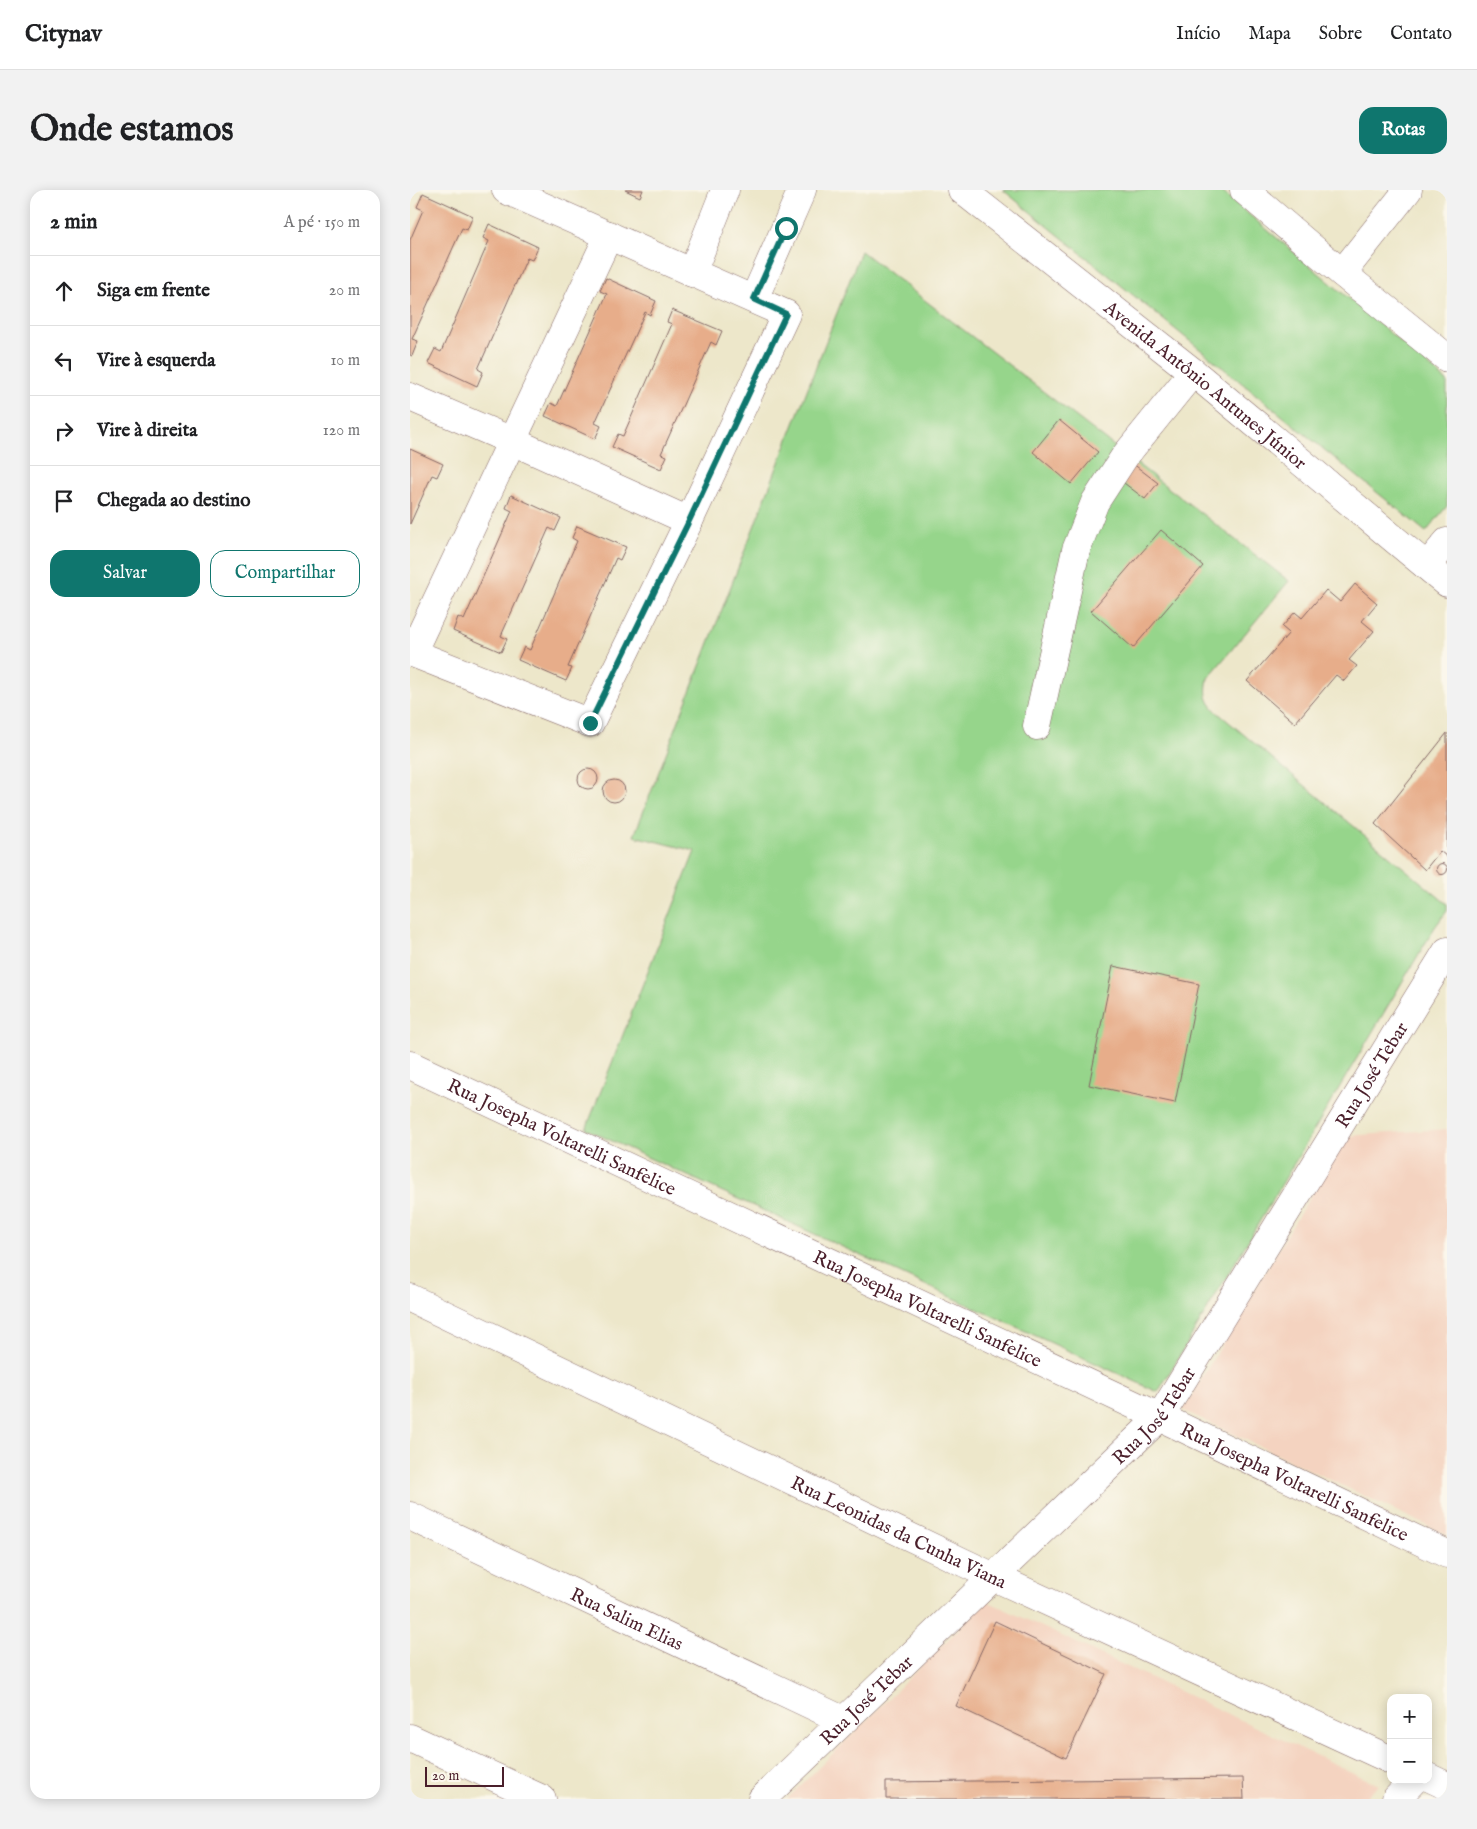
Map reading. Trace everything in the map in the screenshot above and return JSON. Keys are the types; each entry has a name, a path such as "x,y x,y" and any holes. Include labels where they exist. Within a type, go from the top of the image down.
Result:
{"street":[{"path":"506,190 609,235 692,273 754,299 786,314 689,521 590,723 411,653 609,235"},
{"path":"754,299 802,190"},
{"name":"Avenida Antônio Antunes Júnior","path":"962,190 1193,372 1437,575"},
{"path":"1244,190 1447,358"},
{"path":"1342,273 1408,190"},
{"path":"692,273 723,195"},
{"path":"1038,726 1076,550 1095,502 1125,456 1193,372"},
{"path":"410,397 689,521"},
{"path":"1437,575 1447,542"},
{"name":"Rua José Tebar","path":"762,1799 1160,1417 1447,952"},
{"name":"Rua Josepha Voltarelli Sanfelice","path":"410,1065 1160,1417 1447,1554"},
{"name":"Rua Leonidas da Cunha Viana","path":"410,1298 994,1577 1387,1758"},
{"name":"Rua Salim Elias","path":"410,1516 843,1720"},
{"path":"410,1738 542,1799"},
{"path":"1432,1779 1447,1786"},
{"path":"1396,1799 1410,1784"}],"shaded area":[{"path":"1447,1129 1447,1535 1183,1410 1346,1136"},
{"path":"987,1601 1379,1785 1364,1799 1244,1799 1243,1778 886,1782 886,1799 787,1799","holes":["996,1621 1106,1674 1066,1758 956,1706"]}],"green space":[{"path":"1003,190 1220,190 1447,381 1447,506 1426,532"},
{"path":"861,251 1289,581 1208,678 1207,693 1209,701 1218,713 1447,904 1447,911 1435,927 1158,1392 586,1129 695,851 634,836"}],"building":[{"path":"625,190 643,190 640,197"},
{"path":"423,193 473,216 467,230 462,228 412,339 418,341 412,356 410,355 410,240 423,210 417,207"},
{"path":"489,224 538,247 532,260 527,258 478,369 483,372 477,386 428,363 435,349 441,352 489,241 483,238"},
{"path":"606,278 656,301 650,315 645,312 595,423 601,426 595,439 545,416 551,403 557,406 607,294 600,291"},
{"path":"672,310 722,331 716,345 711,342 661,454 667,456 661,469 612,447 618,434 623,436 672,324 667,322"},
{"path":"1059,420 1098,452 1071,484 1033,452"},
{"path":"410,449 443,464 437,477 432,475 410,524"},
{"path":"1128,460 1158,483 1145,499 1116,477"},
{"path":"511,495 561,518 555,531 549,528 501,636 507,639 501,652 453,631 458,617 464,620 512,511 506,508"},
{"path":"577,526 626,547 620,560 616,558 568,667 572,668 566,681 518,660 524,647 530,650 577,541 572,538"},
{"path":"1161,530 1203,566 1133,648 1091,611"},
{"path":"1355,584 1377,603 1362,621 1374,631 1349,660 1357,666 1344,681 1336,675 1295,723 1247,681 1289,633 1282,627 1295,612 1302,618 1326,590 1340,602"},
{"path":"1447,733 1447,857 1440,851 1425,870 1375,824"},
{"path":"588,769 595,772 598,779 595,786 588,789 581,786 578,779 581,772"},
{"path":"614,780 622,783 625,791 622,799 614,802 606,799 603,791 606,783"},
{"path":"1440,864 1444,864 1447,869 1446,873 1440,874 1437,871 1437,867"},
{"path":"1113,966 1199,984 1175,1103 1089,1085"},
{"path":"995,1621 1106,1674 1066,1758 956,1706"},
{"path":"1243,1778 1244,1799 886,1799 886,1782"}],"route":[{"path":"590,723 689,521 786,314 754,299 786,228"}]}
